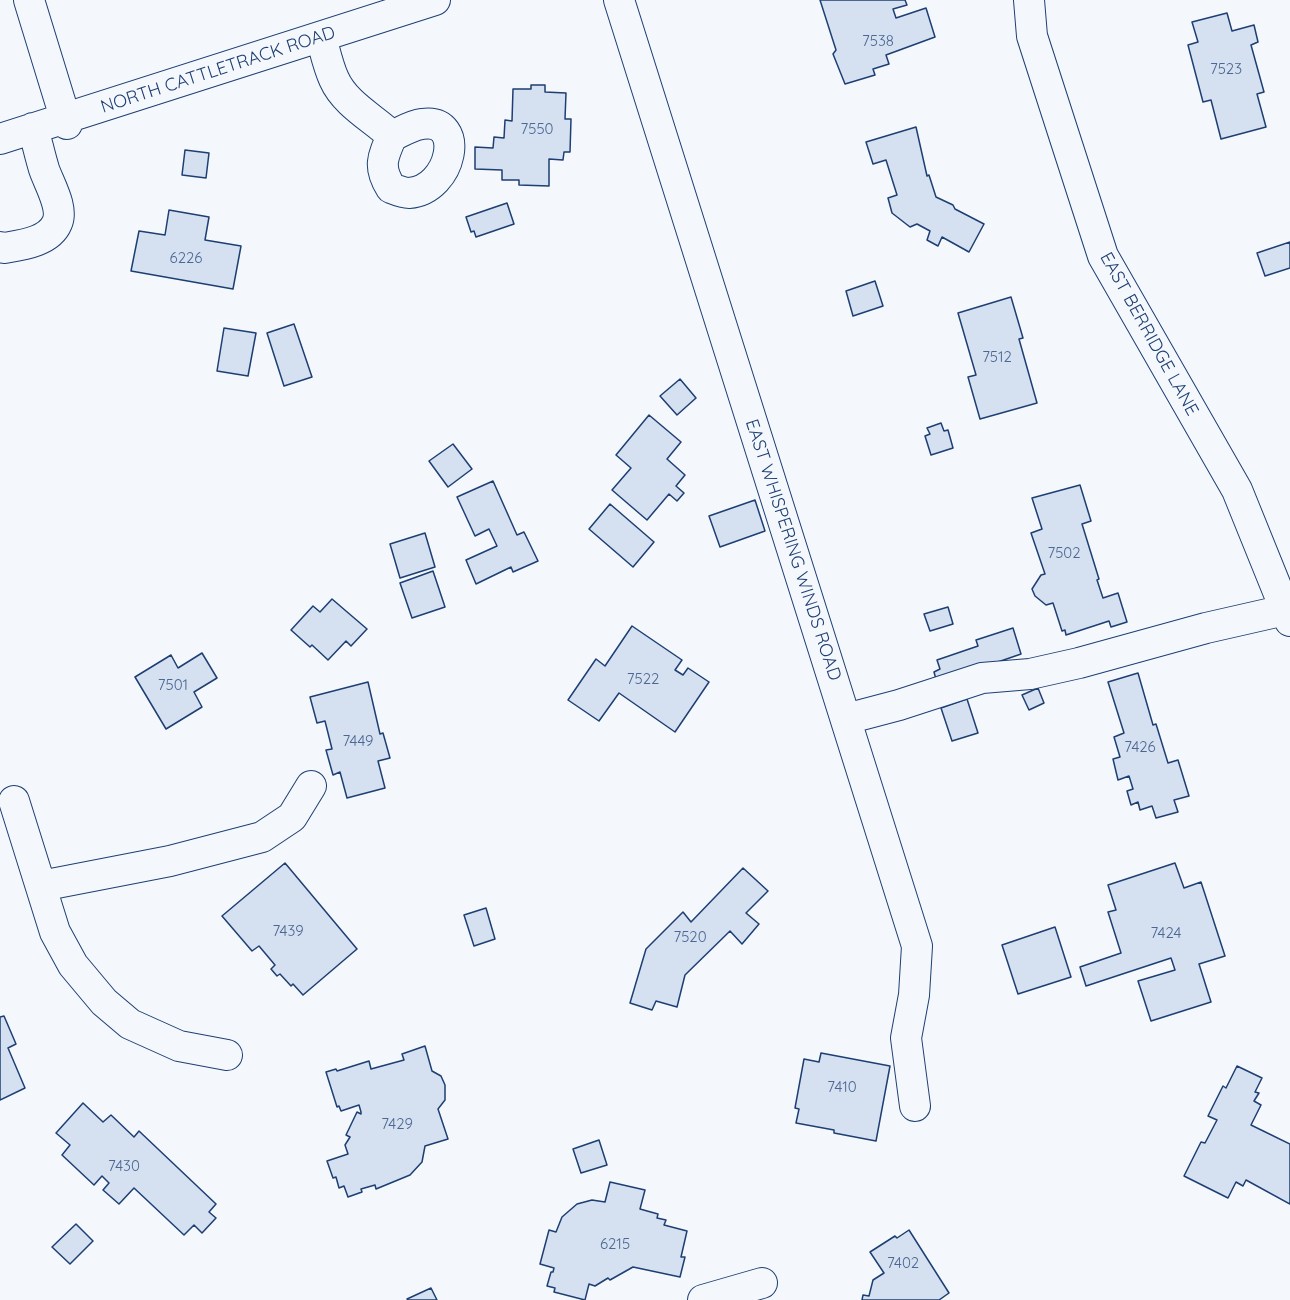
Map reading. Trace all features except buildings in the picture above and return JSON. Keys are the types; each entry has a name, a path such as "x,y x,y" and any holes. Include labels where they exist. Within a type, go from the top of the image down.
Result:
{"street":[{"path":"29,0 66,121"},
{"name":"NORTH CATTLETRACK ROAD","path":"0,138 66,121 435,0"},
{"name":"EAST WHISPERING WINDS ROAD","path":"619,0 917,946 914,995 906,1038 915,1106"},
{"name":"EAST BERRIDGE LANE","path":"1029,0 1032,36 1103,256 1237,490 1288,616"},
{"path":"321,38 335,81 356,107 392,136"},
{"path":"0,247 30,243 51,232 58,222 58,207 44,169 33,128"},
{"path":"846,719 982,678 1030,674 1206,628 1288,616"},
{"path":"41,886 170,861 262,837 292,817 311,786"},
{"path":"12,822 41,886 55,932 73,965 104,1002 130,1024 179,1046 227,1055"},
{"path":"703,1300 762,1283"}]}
